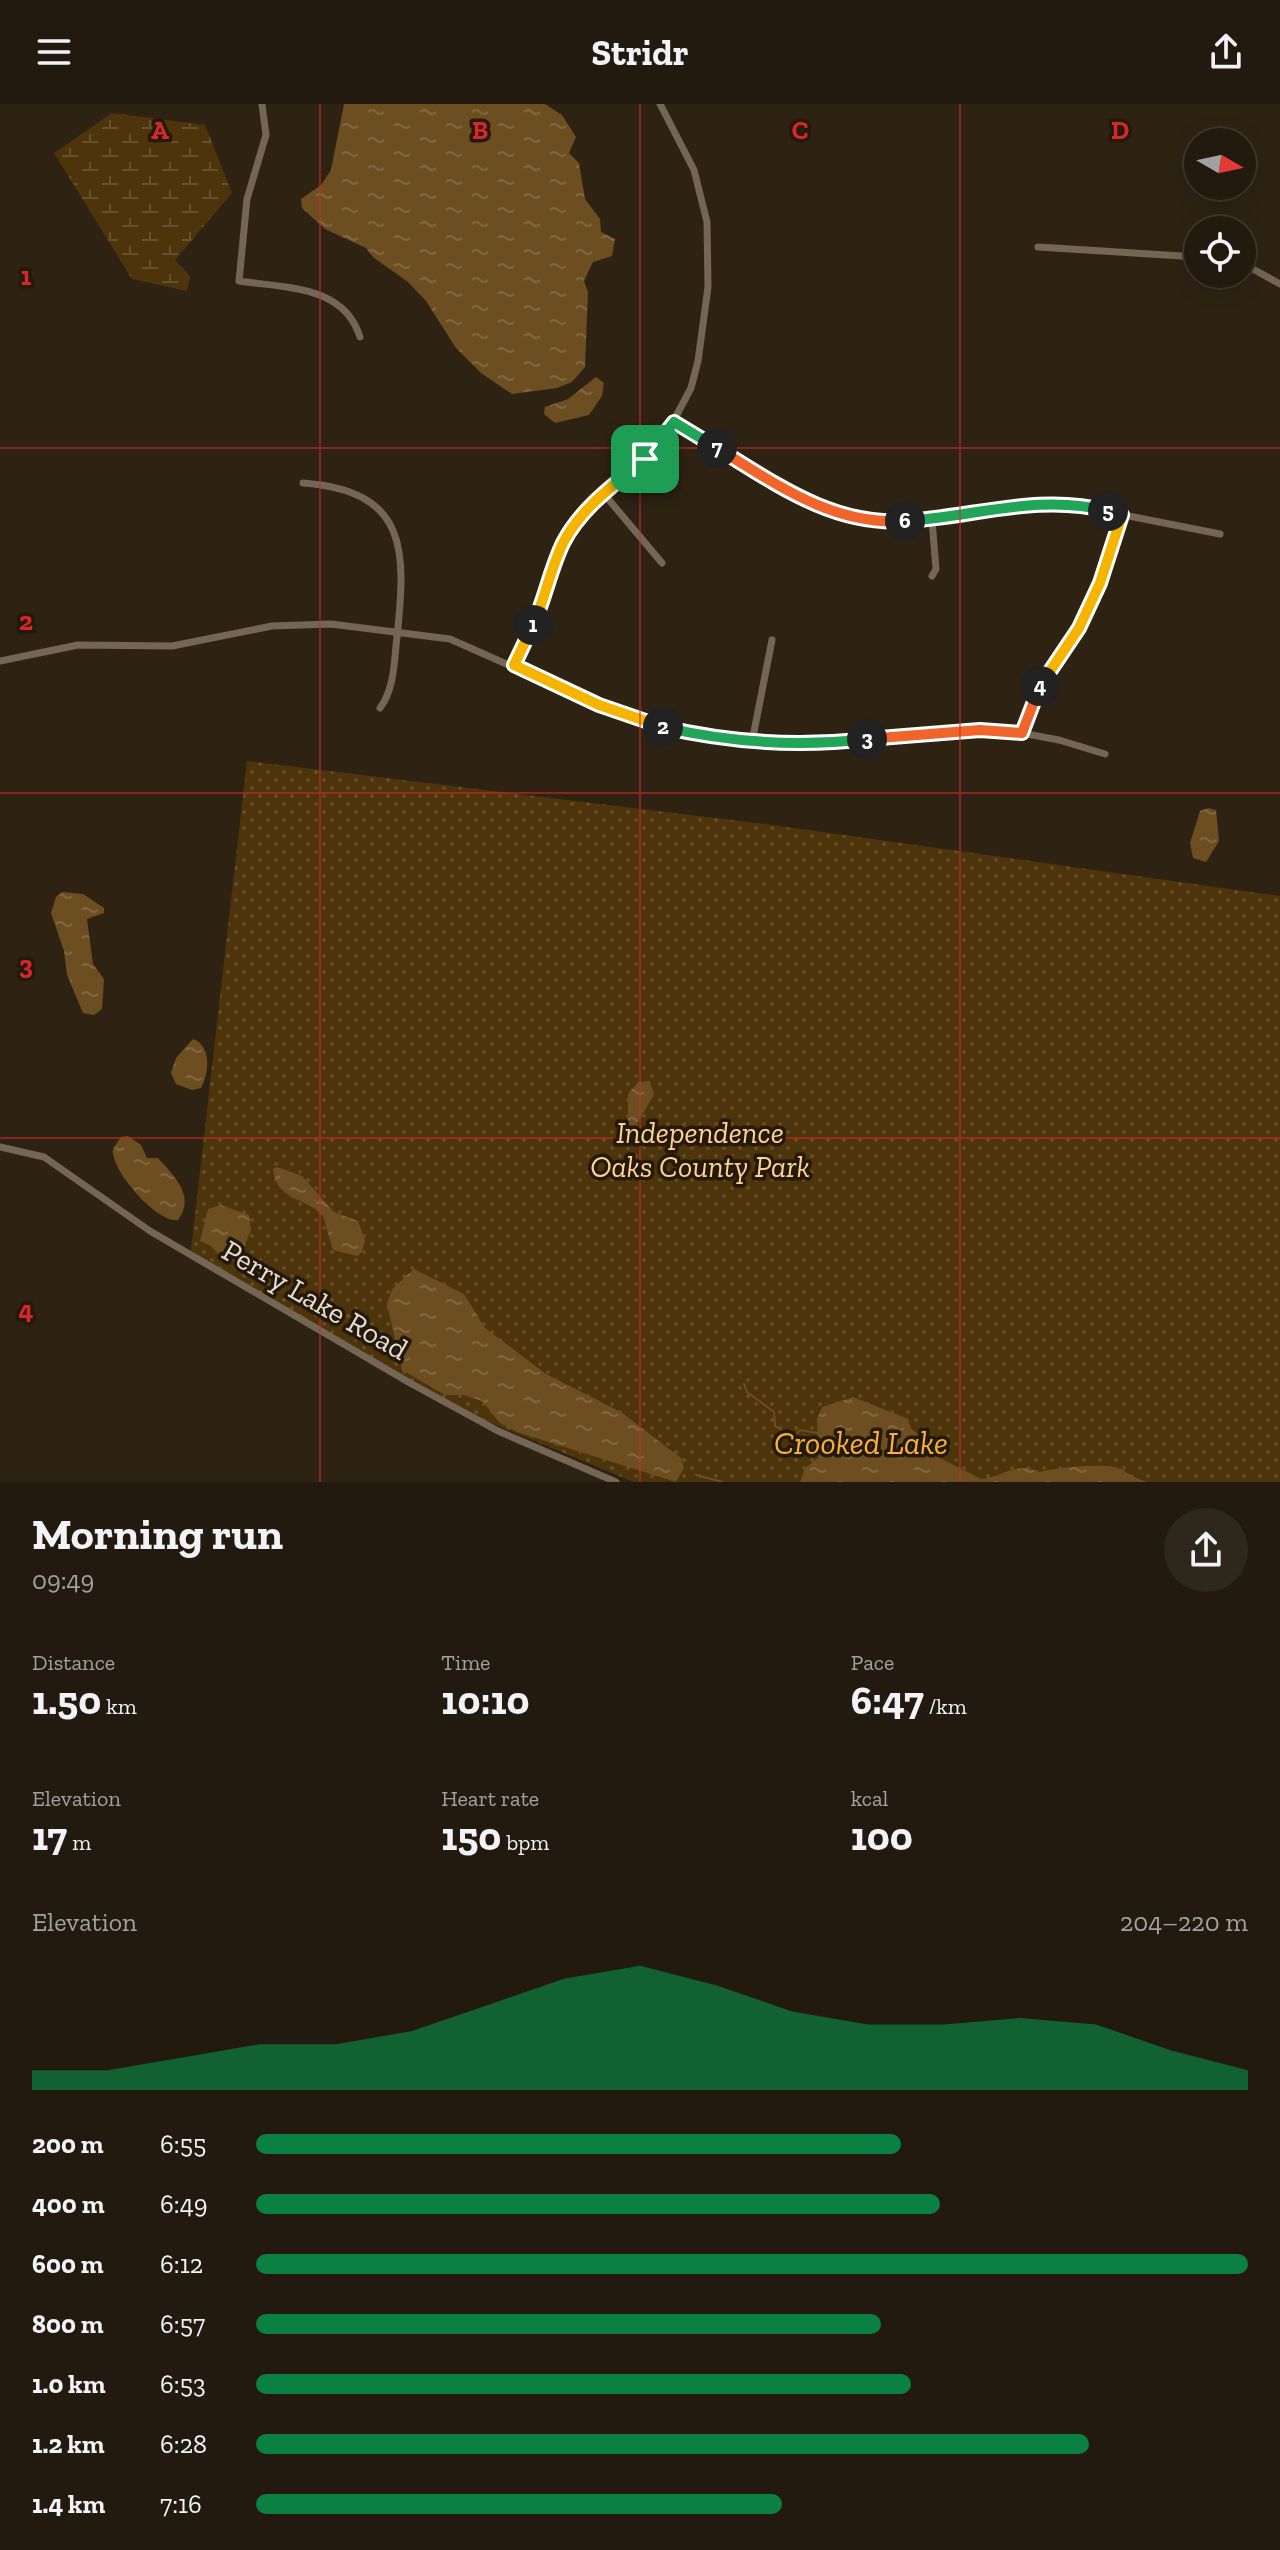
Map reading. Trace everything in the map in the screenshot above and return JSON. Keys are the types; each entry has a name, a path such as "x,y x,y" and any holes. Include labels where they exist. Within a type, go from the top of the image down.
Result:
{"street":[{"path":"262,104 264,149 247,199 239,281 310,292 338,302 349,311 360,337"},
{"path":"514,665 539,613 564,541 604,494 645,459 674,422 691,388 698,361 709,246 694,170 660,104"},
{"path":"1038,247 1184,256"},
{"path":"1256,271 1280,284"},
{"path":"674,422 778,485 833,512 889,522 932,520 1007,505 1058,502 1220,534"},
{"path":"303,483 352,492 373,506 395,533 403,561 390,691 380,708"},
{"path":"604,494 662,563"},
{"path":"1022,733 1035,694 1084,617 1122,515"},
{"path":"932,520 936,569 932,576"},
{"path":"0,661 78,645 192,644 294,624 397,631 450,639 638,720 699,735 810,745 1000,729 1105,754"},
{"path":"752,742 772,640"},
{"name":"Perry Lake Road","path":"0,1147 44,1157 150,1231 410,1383 498,1431 616,1482"}],"green space":[{"path":"112,113 205,125 232,193 175,260 190,276 187,291 132,279 54,153"},
{"name":"Independence Oaks County Park","path":"247,761 765,824 1280,896 1280,1482 634,1482 479,1418 190,1259"}],"water":[{"path":"344,104 545,104 562,115 576,137 569,153 579,163 585,199 600,219 601,232 615,239 612,256 593,262 584,281 588,292 585,367 572,382 557,388 512,394 481,373 456,348 426,301 408,282 374,258 366,248 325,229 302,208 301,199 321,185 331,170"},
{"path":"596,377 604,383 602,396 589,415 555,423 544,414 545,407 568,399"},
{"path":"1208,808 1216,810 1219,841 1206,862 1193,858 1190,843 1200,811"},
{"path":"62,892 83,894 104,908 104,913 87,919 93,964 104,979 102,1009 94,1015 83,1013 67,975 64,951 51,913 56,897"},
{"path":"193,1039 199,1042 206,1054 207,1068 201,1088 192,1090 176,1084 171,1073 176,1058"},
{"path":"650,1081 654,1095 628,1138 628,1094 638,1082"},
{"path":"128,1136 141,1145 147,1158 158,1158 181,1187 185,1203 178,1220 159,1214 148,1205 119,1170 113,1149 121,1137"},
{"path":"277,1167 302,1176 334,1212 358,1221 365,1240 362,1252 357,1256 333,1250 323,1216 280,1187 273,1169"},
{"path":"221,1205 249,1215 251,1230 238,1261 224,1260 211,1246 200,1241 208,1209"},
{"path":"414,1269 464,1294 485,1328 546,1374 621,1412 681,1458 684,1468 676,1482 517,1432 500,1423 482,1401 463,1395 445,1395 402,1370 387,1304 392,1289"},
{"name":"Crooked Lake","path":"853,1397 908,1419 911,1429 927,1440 938,1457 981,1479 1023,1468 1040,1472 1068,1467 1105,1466 1121,1469 1148,1482 800,1482 805,1468 818,1458 817,1419 822,1407"}],"waterway":[{"path":"744,1384 747,1392 774,1412 775,1426 793,1438 800,1430 818,1433"},
{"path":"696,1475 723,1482"}],"route":[{"path":"674,422 799,497 854,518 889,522 932,520 1007,505 1058,502 1122,515 1100,583 1067,649 1035,694 1022,733 1000,729 928,732 810,745 726,739 638,720 514,665 539,613 564,541 574,525 591,505 645,459 674,422"}]}
